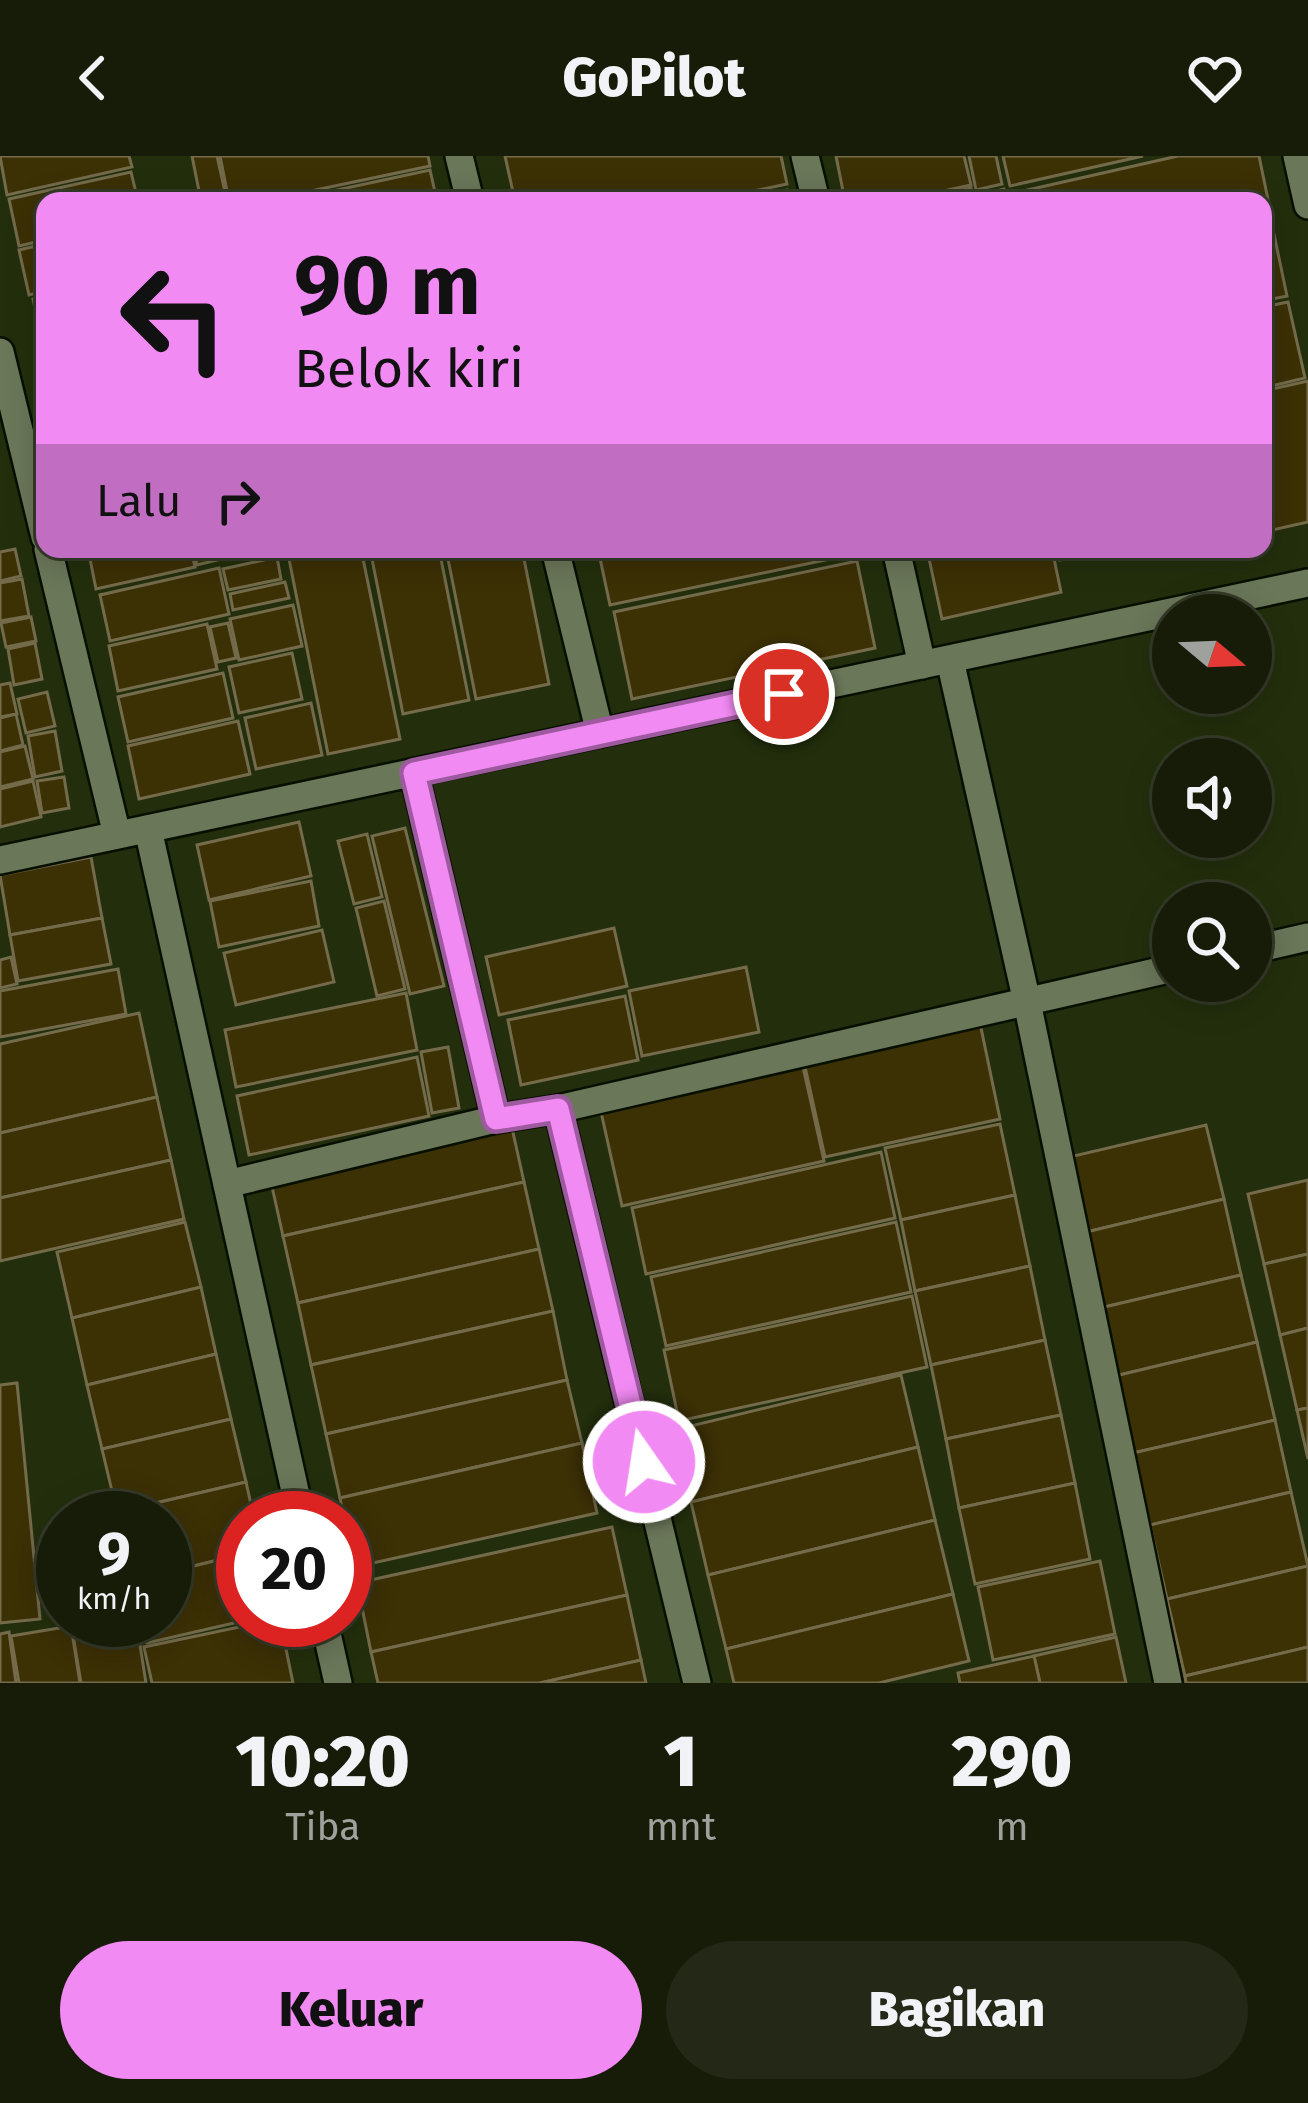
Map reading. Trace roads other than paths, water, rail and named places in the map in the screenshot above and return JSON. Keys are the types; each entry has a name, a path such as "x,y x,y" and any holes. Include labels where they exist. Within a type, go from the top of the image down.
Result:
{"lane":[{"path":"459,156 468,192"},
{"path":"805,156 814,192"},
{"path":"1297,156 1308,205"},
{"path":"0,352 36,500"},
{"path":"50,558 118,835"},
{"path":"557,558 600,733"},
{"path":"899,558 936,662 1027,1002 1168,1683"},
{"path":"0,860 1308,584"},
{"path":"414,773 496,1119"},
{"path":"148,829 296,1491"},
{"path":"1272,945 1308,937"},
{"path":"227,1184 1152,973"},
{"path":"558,1109 697,1683"},
{"path":"330,1647 338,1683"}]}
